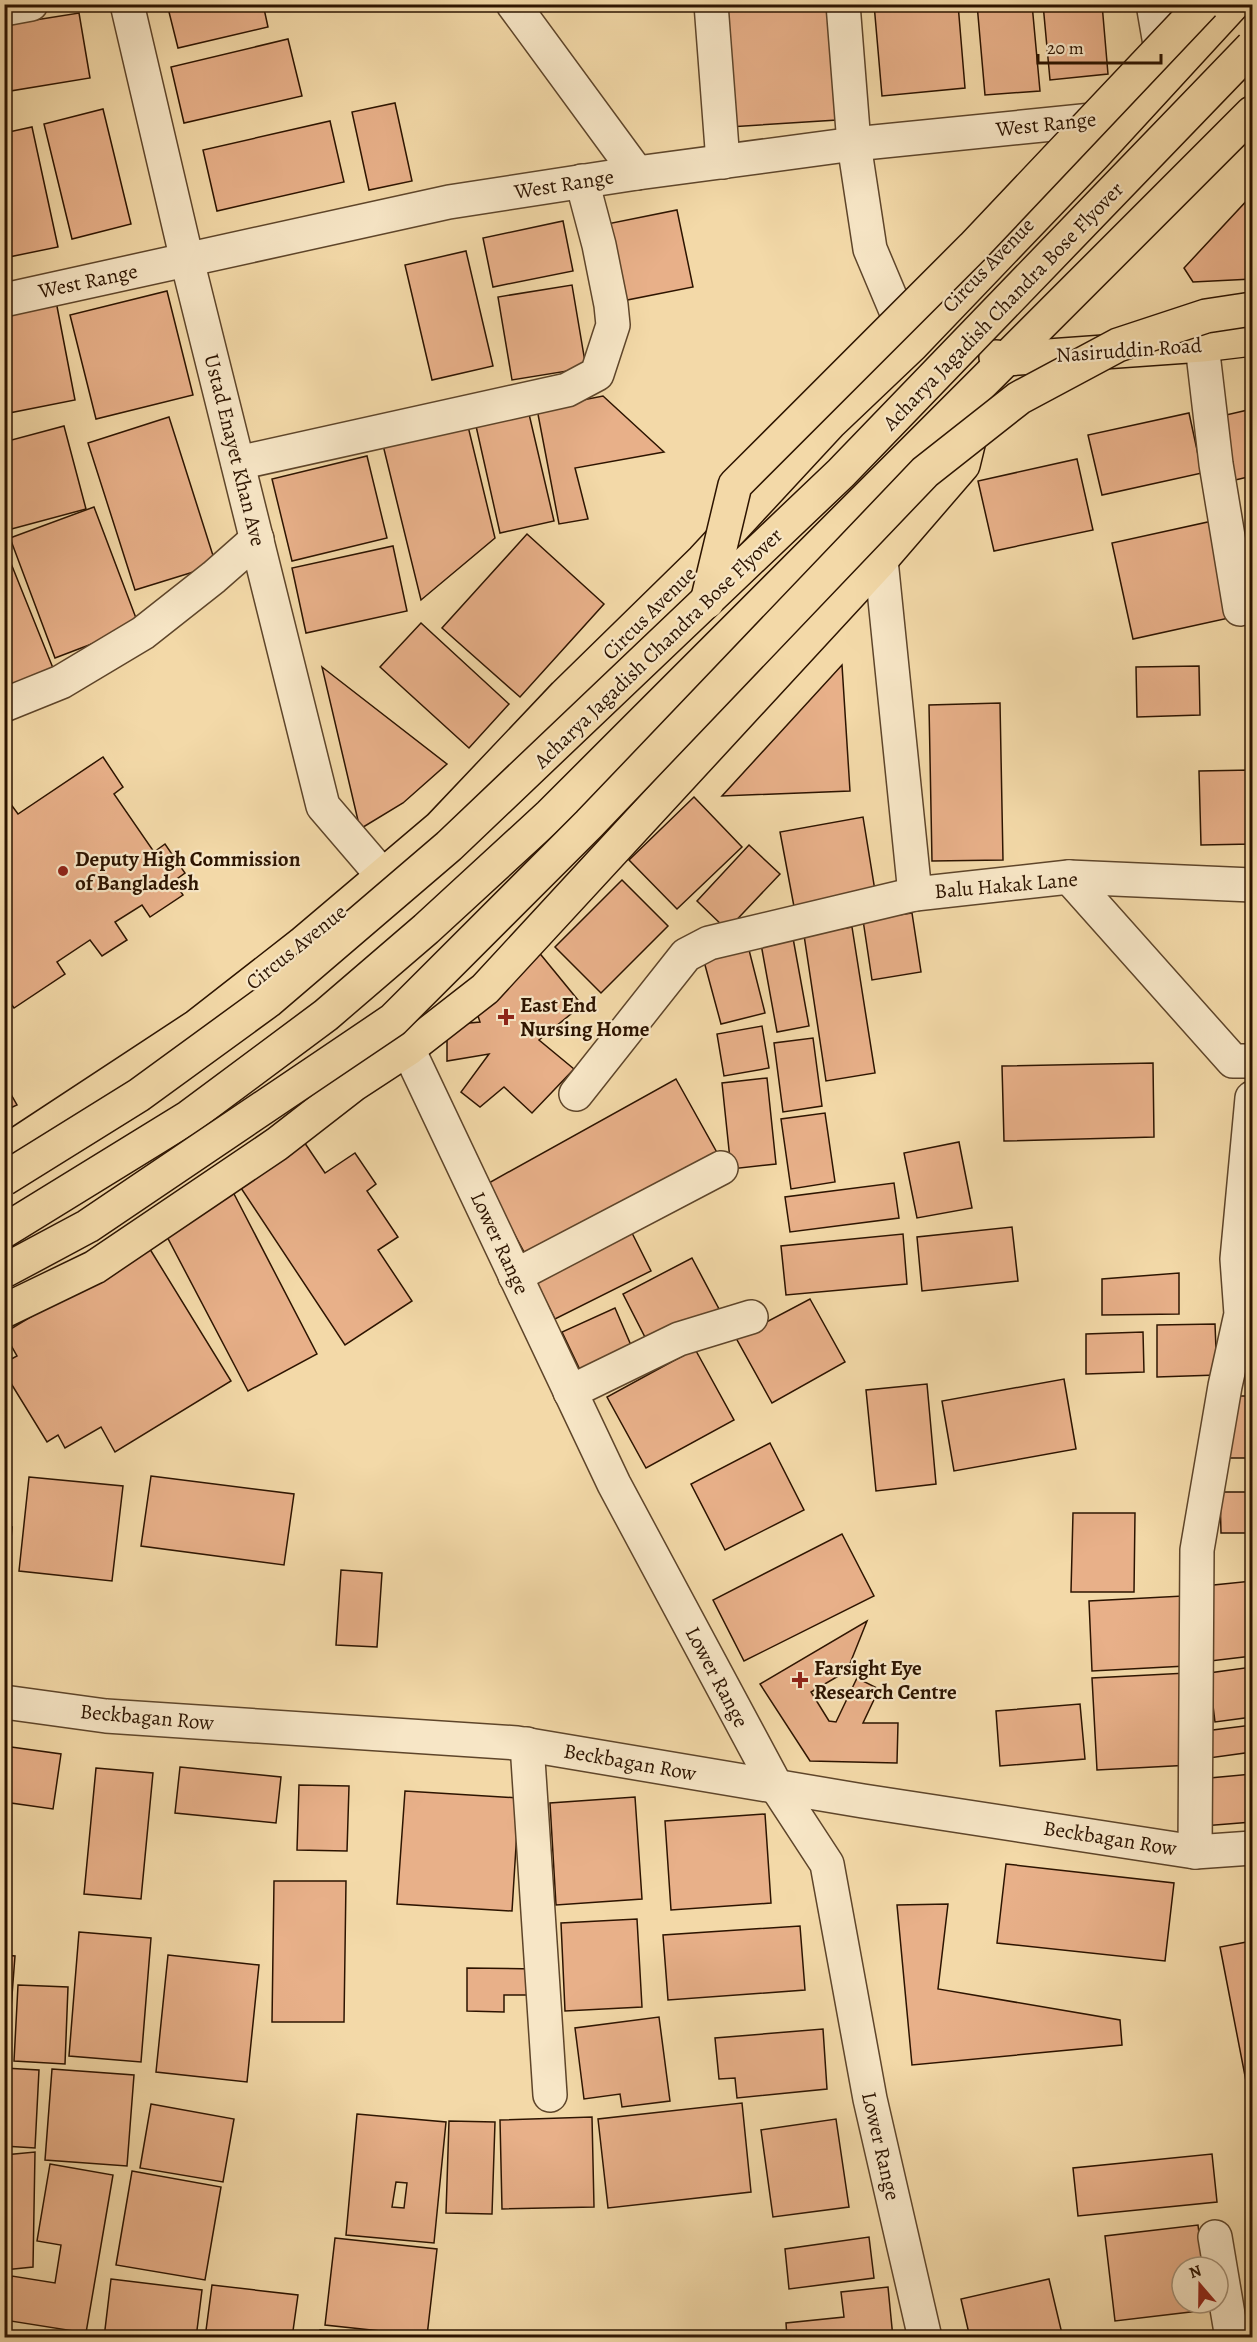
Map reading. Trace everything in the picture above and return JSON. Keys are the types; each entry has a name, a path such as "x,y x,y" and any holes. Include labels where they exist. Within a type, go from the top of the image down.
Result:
{"main road":[{"path":"707,602 735,485 973,247 1203,4"},
{"name":"Circus Avenue","path":"4,1153 197,1026 302,944 440,827 565,695 703,560 830,423 911,345 1131,116 1233,4"},
{"name":"Acharya Jagadish Chandra Bose Flyover","path":"4,1179 139,1095 277,994 449,846 841,473 1252,47"},
{"path":"4,1311 95,1267 277,1144 353,1085 408,1049 485,989 881,560 963,465 995,370 1252,113"},
{"path":"4,1271 88,1226 393,1020 589,824 925,472 1019,398 1118,345 1206,316 1252,309"},
{"name":"Nasiruddin Road","path":"911,345 995,370 1252,339"},
{"name":"Acharya Jagadish Chandra Bose Flyover","path":"4,1231 189,1117 326,1015 434,921 550,815 995,370"}],"street":[{"path":"4,9 31,4"},
{"name":"Ustad Enayet Khan Ave","path":"127,4 187,260 323,806 383,876"},
{"path":"513,4 637,173"},
{"path":"711,4 723,162"},
{"path":"843,4 854,144 870,249 911,345"},
{"path":"1153,4 1166,78"},
{"name":"West Range","path":"4,300 449,202 637,173 854,144 1131,116"},
{"path":"238,463 567,390 597,374 613,325 599,245 582,181"},
{"path":"1203,345 1216,464 1240,609"},
{"path":"4,705 61,682 143,633 214,577 257,539"},
{"name":"Balu Hakak Lane","path":"881,560 915,894 1069,877 1252,885"},
{"path":"1069,877 1233,1062 1252,1061"},
{"path":"576,1094 686,955 709,943 915,894"},
{"name":"Lower Range","path":"408,1049 614,1484 776,1786 827,1864 870,2099 925,2337"},
{"path":"1196,1851 1197,1550 1225,1386 1241,1314 1238,1259 1252,1098"},
{"path":"515,1276 721,1168"},
{"path":"570,1392 679,1339 751,1317"},
{"name":"Beckbagan Row","path":"4,1702 106,1716 527,1744 776,1786 1196,1851 1252,1848"},
{"path":"527,1744 550,2095"},
{"path":"1215,2237 1232,2337"}],"building":[{"path":"167,4 263,4 268,27 178,48"},
{"path":"723,4 831,4 837,120 729,127"},
{"path":"874,4 958,4 965,88 882,96"},
{"path":"977,4 1032,4 1040,91 985,95"},
{"path":"1043,4 1102,4 1108,74 1050,80"},
{"path":"79,13 90,78 4,92 4,25"},
{"path":"288,39 302,96 184,123 171,67"},
{"path":"395,103 412,181 369,190 352,112"},
{"path":"103,109 131,224 72,239 44,124"},
{"path":"330,121 344,182 217,211 203,150"},
{"path":"32,127 58,247 4,258 4,133"},
{"path":"1252,195 1252,279 1193,282 1184,268"},
{"path":"677,210 693,287 622,301 607,224"},
{"path":"563,221 573,271 493,287 483,238"},
{"path":"466,251 493,366 432,380 405,265"},
{"path":"572,285 586,368 512,380 498,297"},
{"path":"167,291 193,395 96,419 70,315"},
{"path":"55,296 75,400 4,414 4,307"},
{"path":"603,396 664,452 575,468 588,519 559,524 537,409"},
{"path":"1252,409 1252,476 1227,482 1213,418"},
{"path":"1189,413 1202,473 1102,495 1088,435"},
{"path":"529,414 554,521 500,533 476,426"},
{"path":"169,417 216,565 135,590 88,443"},
{"path":"466,418 495,538 421,600 382,441"},
{"path":"64,426 86,509 4,531 4,442"},
{"path":"367,456 387,538 292,561 272,479"},
{"path":"1077,459 1093,530 994,551 978,481"},
{"path":"94,507 139,626 55,658 10,538"},
{"path":"1217,520 1238,616 1133,639 1112,543"},
{"path":"527,534 604,604 520,697 442,628"},
{"path":"1242,535 1252,535 1252,603"},
{"path":"4,546 55,673 4,693"},
{"path":"393,546 407,611 306,633 292,568"},
{"path":"421,623 509,704 469,748 380,667"},
{"path":"842,665 850,791 722,796"},
{"path":"1199,666 1200,715 1137,717 1136,667"},
{"path":"322,667 447,764 403,803 360,829"},
{"path":"1000,703 1003,860 932,861 929,705"},
{"path":"103,757 123,787 114,794 154,852 165,844 185,873 174,881 183,895 150,917 142,905 115,922 127,940 102,956 90,940 57,962 65,974 14,1008 4,994 4,807 10,803 18,814"},
{"path":"1252,770 1252,844 1201,845 1199,771"},
{"path":"694,797 742,847 677,909 629,860"},
{"path":"863,817 876,897 795,912 780,832"},
{"path":"749,845 780,874 727,930 697,901"},
{"path":"622,880 668,926 601,993 555,947"},
{"path":"912,913 921,972 872,980 863,920"},
{"path":"852,927 875,1073 826,1081 804,935"},
{"path":"793,938 809,1026 777,1032 761,944"},
{"path":"747,942 765,1013 721,1024 702,954"},
{"path":"537,950 582,1005 539,1040 574,1069 532,1113 504,1087 480,1107 461,1092 489,1054 447,1061 447,1025 480,1022 473,1001"},
{"path":"762,1026 769,1068 724,1076 717,1034"},
{"path":"813,1038 822,1106 783,1112 774,1043"},
{"path":"1153,1063 1154,1137 1004,1141 1002,1066"},
{"path":"767,1078 776,1164 731,1169 722,1083"},
{"path":"676,1079 720,1158 529,1261 487,1184"},
{"path":"4,1082 17,1105 4,1111"},
{"path":"825,1113 835,1182 791,1189 781,1119"},
{"path":"298,1133 325,1173 355,1153 376,1184 367,1191 398,1237 378,1250 412,1301 345,1345 233,1176"},
{"path":"959,1142 972,1208 917,1218 904,1153"},
{"path":"894,1183 899,1218 790,1232 785,1197"},
{"path":"233,1192 317,1354 248,1391 163,1229"},
{"path":"629,1227 651,1271 555,1319 533,1275"},
{"path":"1012,1227 1018,1281 922,1291 917,1237"},
{"path":"903,1234 907,1284 786,1295 781,1246"},
{"path":"148,1246 231,1381 115,1452 101,1427 65,1448 58,1435 47,1442 4,1372 4,1363 17,1356 4,1333"},
{"path":"692,1258 719,1309 649,1345 623,1294"},
{"path":"1179,1273 1179,1314 1102,1315 1102,1279"},
{"path":"810,1299 845,1362 772,1403 736,1338"},
{"path":"615,1308 633,1350 582,1374 562,1332"},
{"path":"1215,1324 1217,1375 1157,1377 1157,1325"},
{"path":"1143,1332 1144,1372 1086,1374 1086,1334"},
{"path":"695,1349 734,1420 646,1468 607,1397"},
{"path":"1064,1379 1076,1449 954,1471 942,1401"},
{"path":"927,1384 936,1484 876,1491 866,1390"},
{"path":"1230,1396 1252,1396 1252,1458 1229,1458"},
{"path":"770,1443 804,1510 725,1550 691,1484"},
{"path":"151,1476 294,1494 284,1565 141,1546"},
{"path":"29,1477 123,1486 112,1581 19,1571"},
{"path":"1220,1492 1252,1492 1252,1533 1221,1533"},
{"path":"1073,1513 1135,1513 1134,1592 1071,1592"},
{"path":"4,1526 12,1527 4,1627"},
{"path":"842,1534 874,1596 744,1661 713,1600"},
{"path":"341,1570 382,1573 377,1647 336,1645"},
{"path":"1252,1581 1252,1656 1202,1662 1204,1586"},
{"path":"1183,1596 1186,1666 1092,1671 1089,1601"},
{"path":"867,1621 847,1671 811,1692 829,1721 836,1722 857,1678 879,1689 863,1723 898,1723 897,1763 810,1761 760,1684"},
{"path":"1252,1667 1252,1717 1215,1722 1209,1673"},
{"path":"1187,1673 1191,1765 1097,1770 1092,1678"},
{"path":"1080,1704 1085,1759 1000,1766 996,1711"},
{"path":"1252,1725 1252,1752 1209,1758 1205,1731"},
{"path":"4,1746 61,1754 53,1809 4,1802"},
{"path":"180,1767 281,1777 276,1823 175,1813"},
{"path":"96,1768 153,1773 141,1899 84,1894"},
{"path":"1252,1774 1252,1822 1203,1826 1199,1779"},
{"path":"299,1785 349,1786 347,1851 297,1850"},
{"path":"405,1791 519,1798 512,1911 397,1904"},
{"path":"635,1797 642,1899 556,1905 550,1803"},
{"path":"765,1814 771,1903 671,1910 665,1821"},
{"path":"1006,1864 1174,1883 1165,1961 997,1943"},
{"path":"274,1881 346,1881 344,2022 272,2022"},
{"path":"948,1904 938,1989 1120,2020 1122,2045 912,2065 897,1905"},
{"path":"637,1919 642,2007 565,2011 561,1923"},
{"path":"800,1926 805,1990 668,2000 663,1935"},
{"path":"79,1932 151,1938 141,2062 69,2056"},
{"path":"1252,1941 1252,2112 1220,1947"},
{"path":"4,1955 15,1956 8,2048 4,2047"},
{"path":"168,1955 259,1965 247,2082 156,2072"},
{"path":"467,1968 537,1969 537,1995 504,1995 504,2012 467,2011"},
{"path":"18,1985 68,1987 65,2064 14,2061"},
{"path":"659,2017 670,2101 622,2107 620,2094 584,2099 575,2028"},
{"path":"823,2029 827,2089 737,2098 735,2078 719,2079 715,2038"},
{"path":"4,2068 39,2070 35,2148 4,2146"},
{"path":"52,2069 134,2075 127,2166 45,2160"},
{"path":"742,2103 751,2192 608,2208 598,2119"},
{"path":"151,2104 234,2119 223,2182 140,2168"},
{"path":"357,2114 446,2122 434,2243 346,2235","holes":["396,2182 407,2183 404,2208 392,2207"]},
{"path":"592,2117 594,2207 502,2209 500,2120"},
{"path":"836,2119 849,2207 773,2217 761,2130"},
{"path":"449,2121 495,2122 492,2214 446,2213"},
{"path":"35,2152 33,2267 4,2270 4,2155"},
{"path":"1212,2154 1217,2202 1078,2216 1073,2168"},
{"path":"50,2164 113,2175 86,2333 4,2320 12,2276 55,2283 61,2245 37,2241"},
{"path":"132,2171 221,2187 205,2280 116,2265"},
{"path":"1198,2225 1202,2255 1170,2255 1170,2314 1115,2321 1105,2236"},
{"path":"869,2237 874,2278 789,2289 785,2249"},
{"path":"335,2238 437,2249 427,2336 325,2325"},
{"path":"111,2279 202,2290 196,2338 104,2338"},
{"path":"1049,2279 1063,2338 970,2338 961,2299"},
{"path":"212,2285 298,2295 292,2338 205,2338"},
{"path":"888,2287 893,2338 787,2338 786,2323 844,2317 841,2292"},
{"path":"320,2330 416,2338 319,2338"},
{"path":"4,2331 86,2338 4,2338"}],"place":[{"name":"Deputy High Commission of Bangladesh","path":"63,871"},
{"name":"East End Nursing Home","path":"506,1017"},
{"name":"Farsight Eye Research Centre","path":"800,1680"}]}
